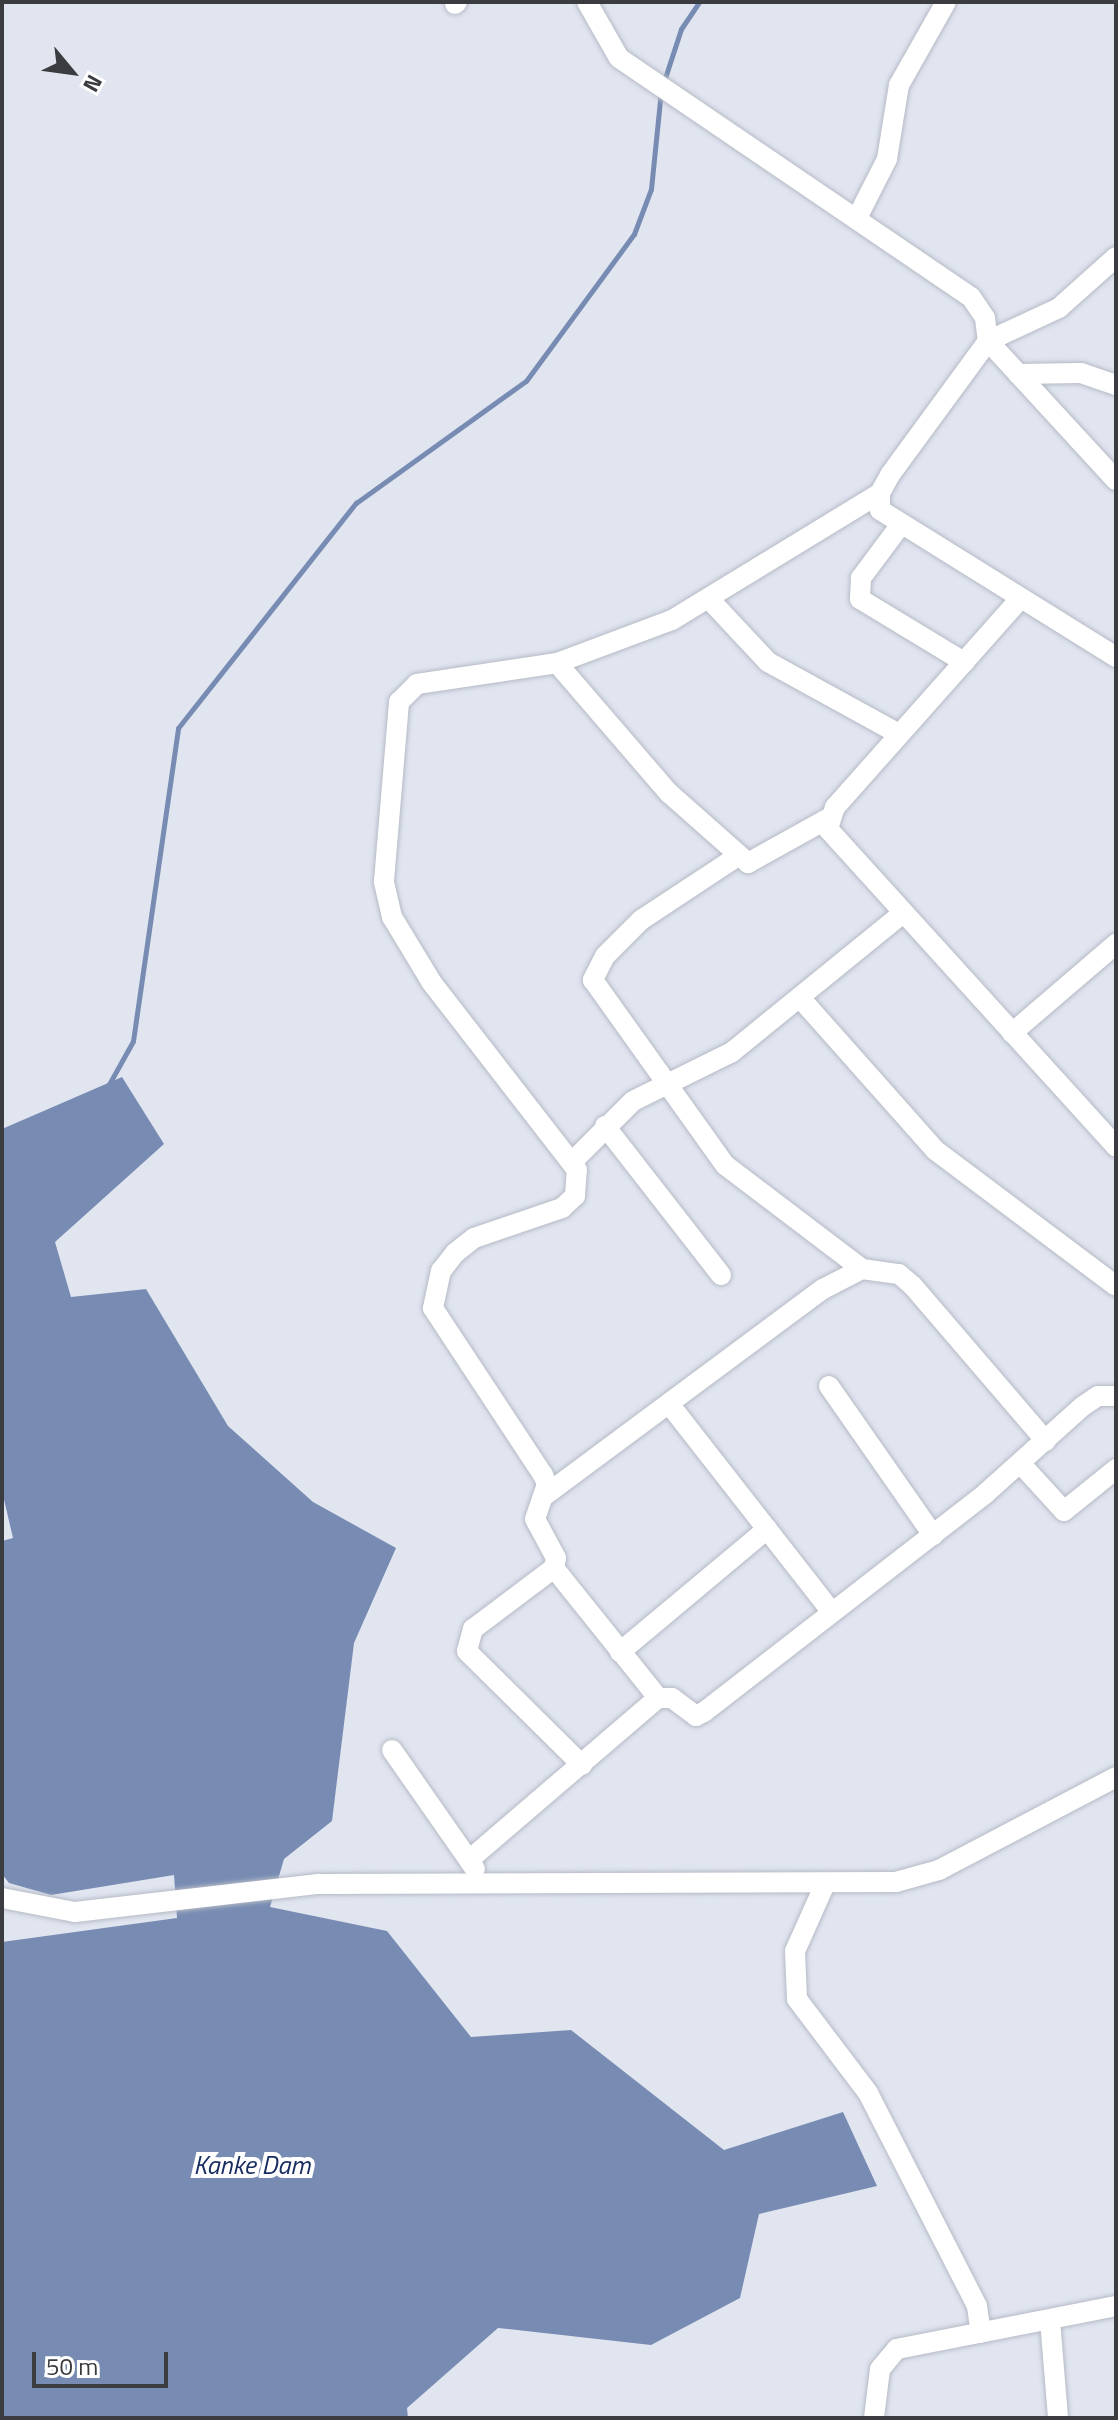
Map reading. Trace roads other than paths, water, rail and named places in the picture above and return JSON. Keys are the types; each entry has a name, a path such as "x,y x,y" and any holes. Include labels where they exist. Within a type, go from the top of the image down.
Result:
{"street":[{"path":"587,2 602,36 645,74 677,91 971,297 985,318 988,341 1116,480"},
{"path":"858,216 887,159 899,85 946,2"},
{"path":"582,1765 478,1665 465,1642 473,1629 554,1568 556,1558 535,1519 544,1496 543,1475 439,1325 433,1293 448,1262 474,1238 548,1216 575,1196 572,1162 432,983 392,917 384,881 405,691 557,663 672,620 709,599 880,493 988,341 1059,308 1116,257"},
{"path":"1018,374 1081,373 1116,385"},
{"path":"880,493 880,510 899,527 1116,657"},
{"path":"899,527 861,578 860,599 964,662"},
{"path":"709,599 768,662 899,734"},
{"path":"557,663 669,793 738,856 758,863 827,819 1019,600"},
{"path":"827,819 828,829 1116,1147"},
{"path":"738,856 664,902 596,970 597,991 668,1083 725,1165 862,1269 899,1274 913,1286 1046,1441"},
{"path":"572,1162 633,1101 732,1052 802,1000 903,913"},
{"path":"1012,1033 1116,944"},
{"path":"802,1000 935,1150 1116,1286"},
{"path":"605,1126 721,1275"},
{"path":"544,1496 823,1289 862,1269"},
{"path":"829,1386 933,1535"},
{"path":"469,1860 658,1698 672,1698 696,1716 704,1712 933,1535 1098,1396 1116,1396"},
{"path":"670,1405 831,1611"},
{"path":"1020,1463 1064,1511 1116,1469"},
{"path":"620,1652 767,1529"},
{"path":"554,1568 658,1698"},
{"path":"392,1750 484,1883"},
{"path":"2,1898 75,1912 165,1898 318,1884 896,1882 939,1870 1116,1777"},
{"path":"825,1884 795,1951 797,1999 868,2093 977,2306 981,2333"},
{"path":"874,2418 875,2384 887,2357 913,2345 1116,2306"},
{"path":"1050,2320 1058,2418"}],"water":[{"name":"Kanke Dam","path":"122,1077 164,1144 55,1242 71,1297 146,1289 228,1426 313,1502 396,1548 354,1643 332,1821 284,1859 270,1907 387,1931 471,2037 571,2030 724,2150 843,2112 877,2186 759,2214 740,2298 651,2345 498,2328 407,2408 408,2418 2,2418 2,1942 177,1918 174,1875 51,1895 9,1883 2,1874 2,1541 13,1538 2,1491 2,1129"}],"waterway":[{"path":"664,81 681,29 699,2"},
{"path":"108,1086 133,1041 178,728 356,503 526,381 634,234 651,189 661,91"}]}
